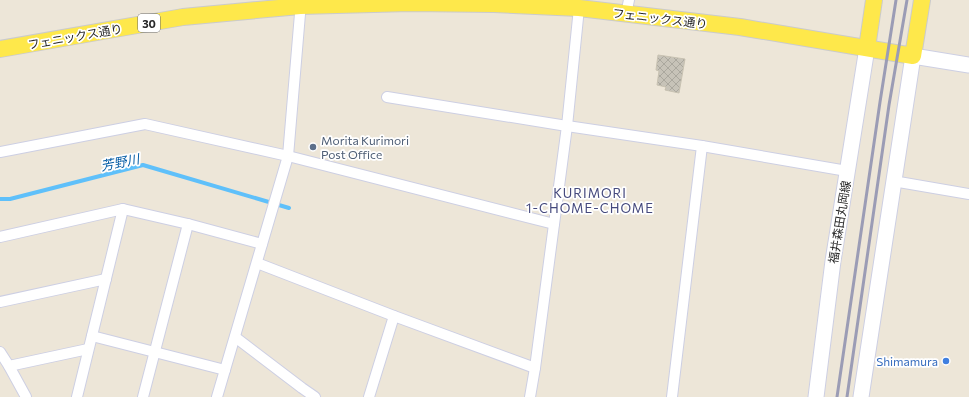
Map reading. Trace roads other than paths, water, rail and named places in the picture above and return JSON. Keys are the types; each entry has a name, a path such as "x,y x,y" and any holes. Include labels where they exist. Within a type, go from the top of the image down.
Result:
{"main road":[{"path":"867,48 874,0"},
{"path":"861,397 922,0"},
{"name":"フェニックス通り","path":"0,49 183,17 300,3 494,4 579,8 627,7 867,48"},
{"name":"30","path":"867,48 913,56"},
{"name":"福井森田丸岡線","path":"816,397 833,261 867,48"},
{"path":"913,56 969,65"}],"street":[{"path":"217,397 288,156 300,3"},
{"path":"530,397 567,126 579,8"},
{"path":"386,97 847,170"},
{"path":"0,152 144,124 288,156 554,224"},
{"path":"672,397 702,146"},
{"path":"893,181 969,194"},
{"path":"0,237 123,209 188,224 262,244"},
{"path":"77,397 123,209"},
{"path":"143,397 188,224"},
{"path":"257,263 535,368"},
{"path":"0,302 106,279"},
{"path":"368,397 394,316"},
{"path":"92,336 225,370"},
{"path":"235,338 300,393 314,397"},
{"path":"9,366 88,349"},
{"path":"0,352 26,397"}],"waterway":[{"name":"芳野川","path":"0,199 10,199 143,165 289,208"}],"railway":[{"path":"837,397 896,0"},
{"path":"847,397 889,105 907,0"}],"place":[{"name":"Morita Kurimori Post Office","path":"313,147"},
{"name":"Shimamura","path":"946,361"}],"district":[{"name":"KURIMORI 1-CHOME-CHOME","path":"590,200"}]}
